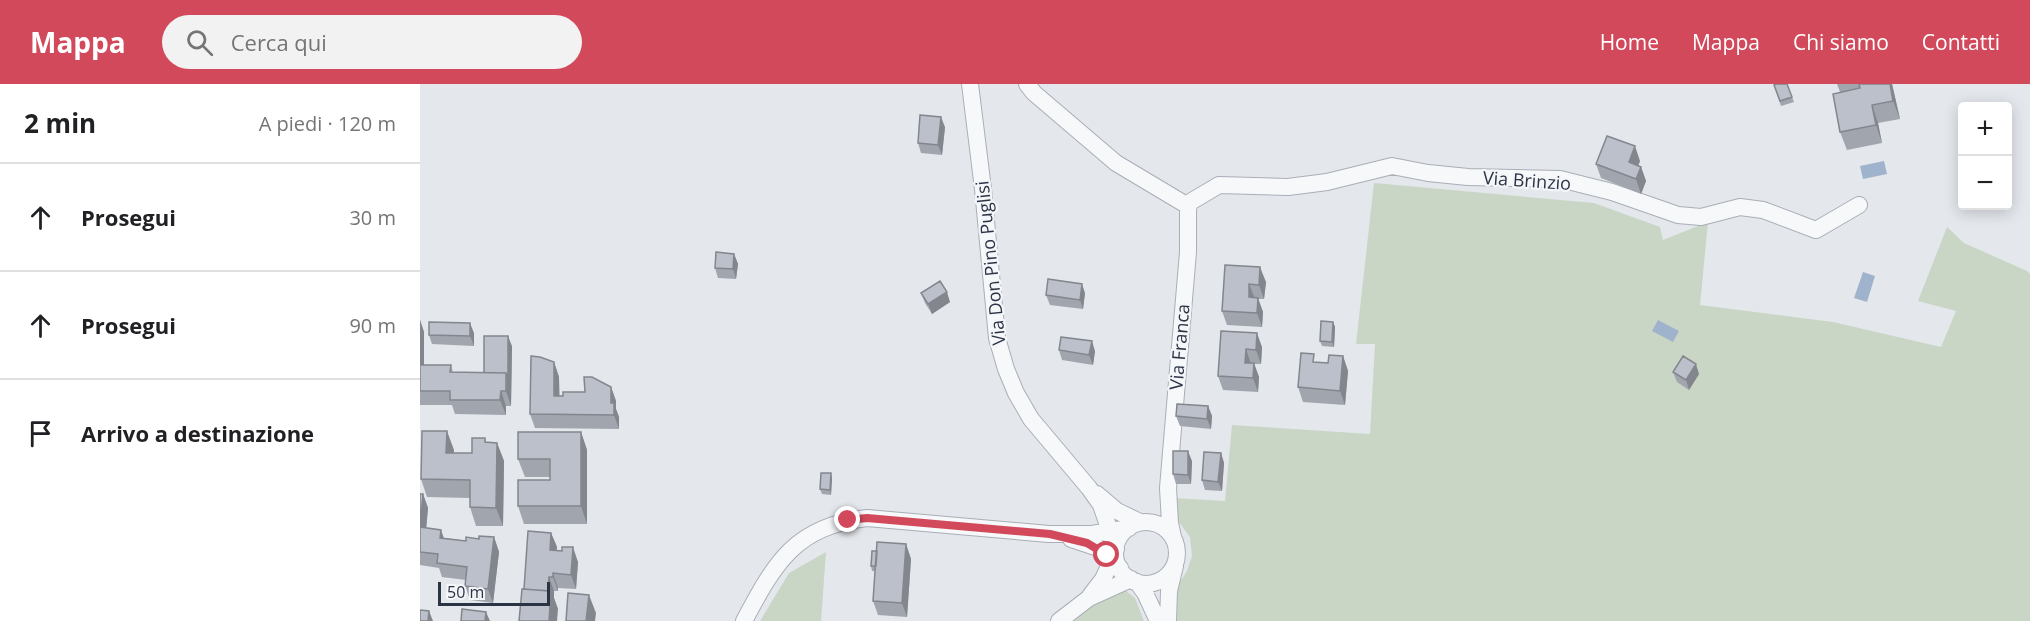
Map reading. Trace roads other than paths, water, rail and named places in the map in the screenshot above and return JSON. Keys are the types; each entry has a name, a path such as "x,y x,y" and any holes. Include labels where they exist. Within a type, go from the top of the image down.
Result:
{"street":[{"name":"Via Don Pino Puglisi","path":"970,84 983,189 997,338 1006,369 1031,419 1089,488"},
{"path":"1027,84 1034,93 1116,163 1188,206"},
{"name":"Via Brinzio","path":"1188,206 1192,201 1219,185 1298,186 1327,182 1392,166 1468,177 1560,179 1612,192 1678,215 1701,217 1740,207 1763,210 1816,230 1859,205"},
{"name":"Via Franca","path":"1173,537 1168,488 1188,252 1188,206"},
{"path":"1089,488 1138,524"},
{"path":"1089,488 1101,506 1122,565 1145,593 1158,621"},
{"path":"1122,565 1118,541 1156,510 1168,488"},
{"path":"744,621 768,576 784,555 803,539 848,520 867,518 1050,534 1092,534 1111,532 1138,524 1161,525 1173,537 1177,555 1169,591 1168,621"},
{"path":"1050,534 1098,548 1146,583 1155,582 1170,572 1175,564"},
{"path":"1098,548 1104,568 1103,579"},
{"path":"1089,598 1103,579 1122,565"},
{"path":"1059,621 1089,598 1122,565"}],"water":[{"path":"1884,161 1887,174 1863,179 1860,166"},
{"path":"1863,272 1875,276 1867,302 1854,298"},
{"path":"1658,320 1679,331 1673,342 1652,331"}]}
